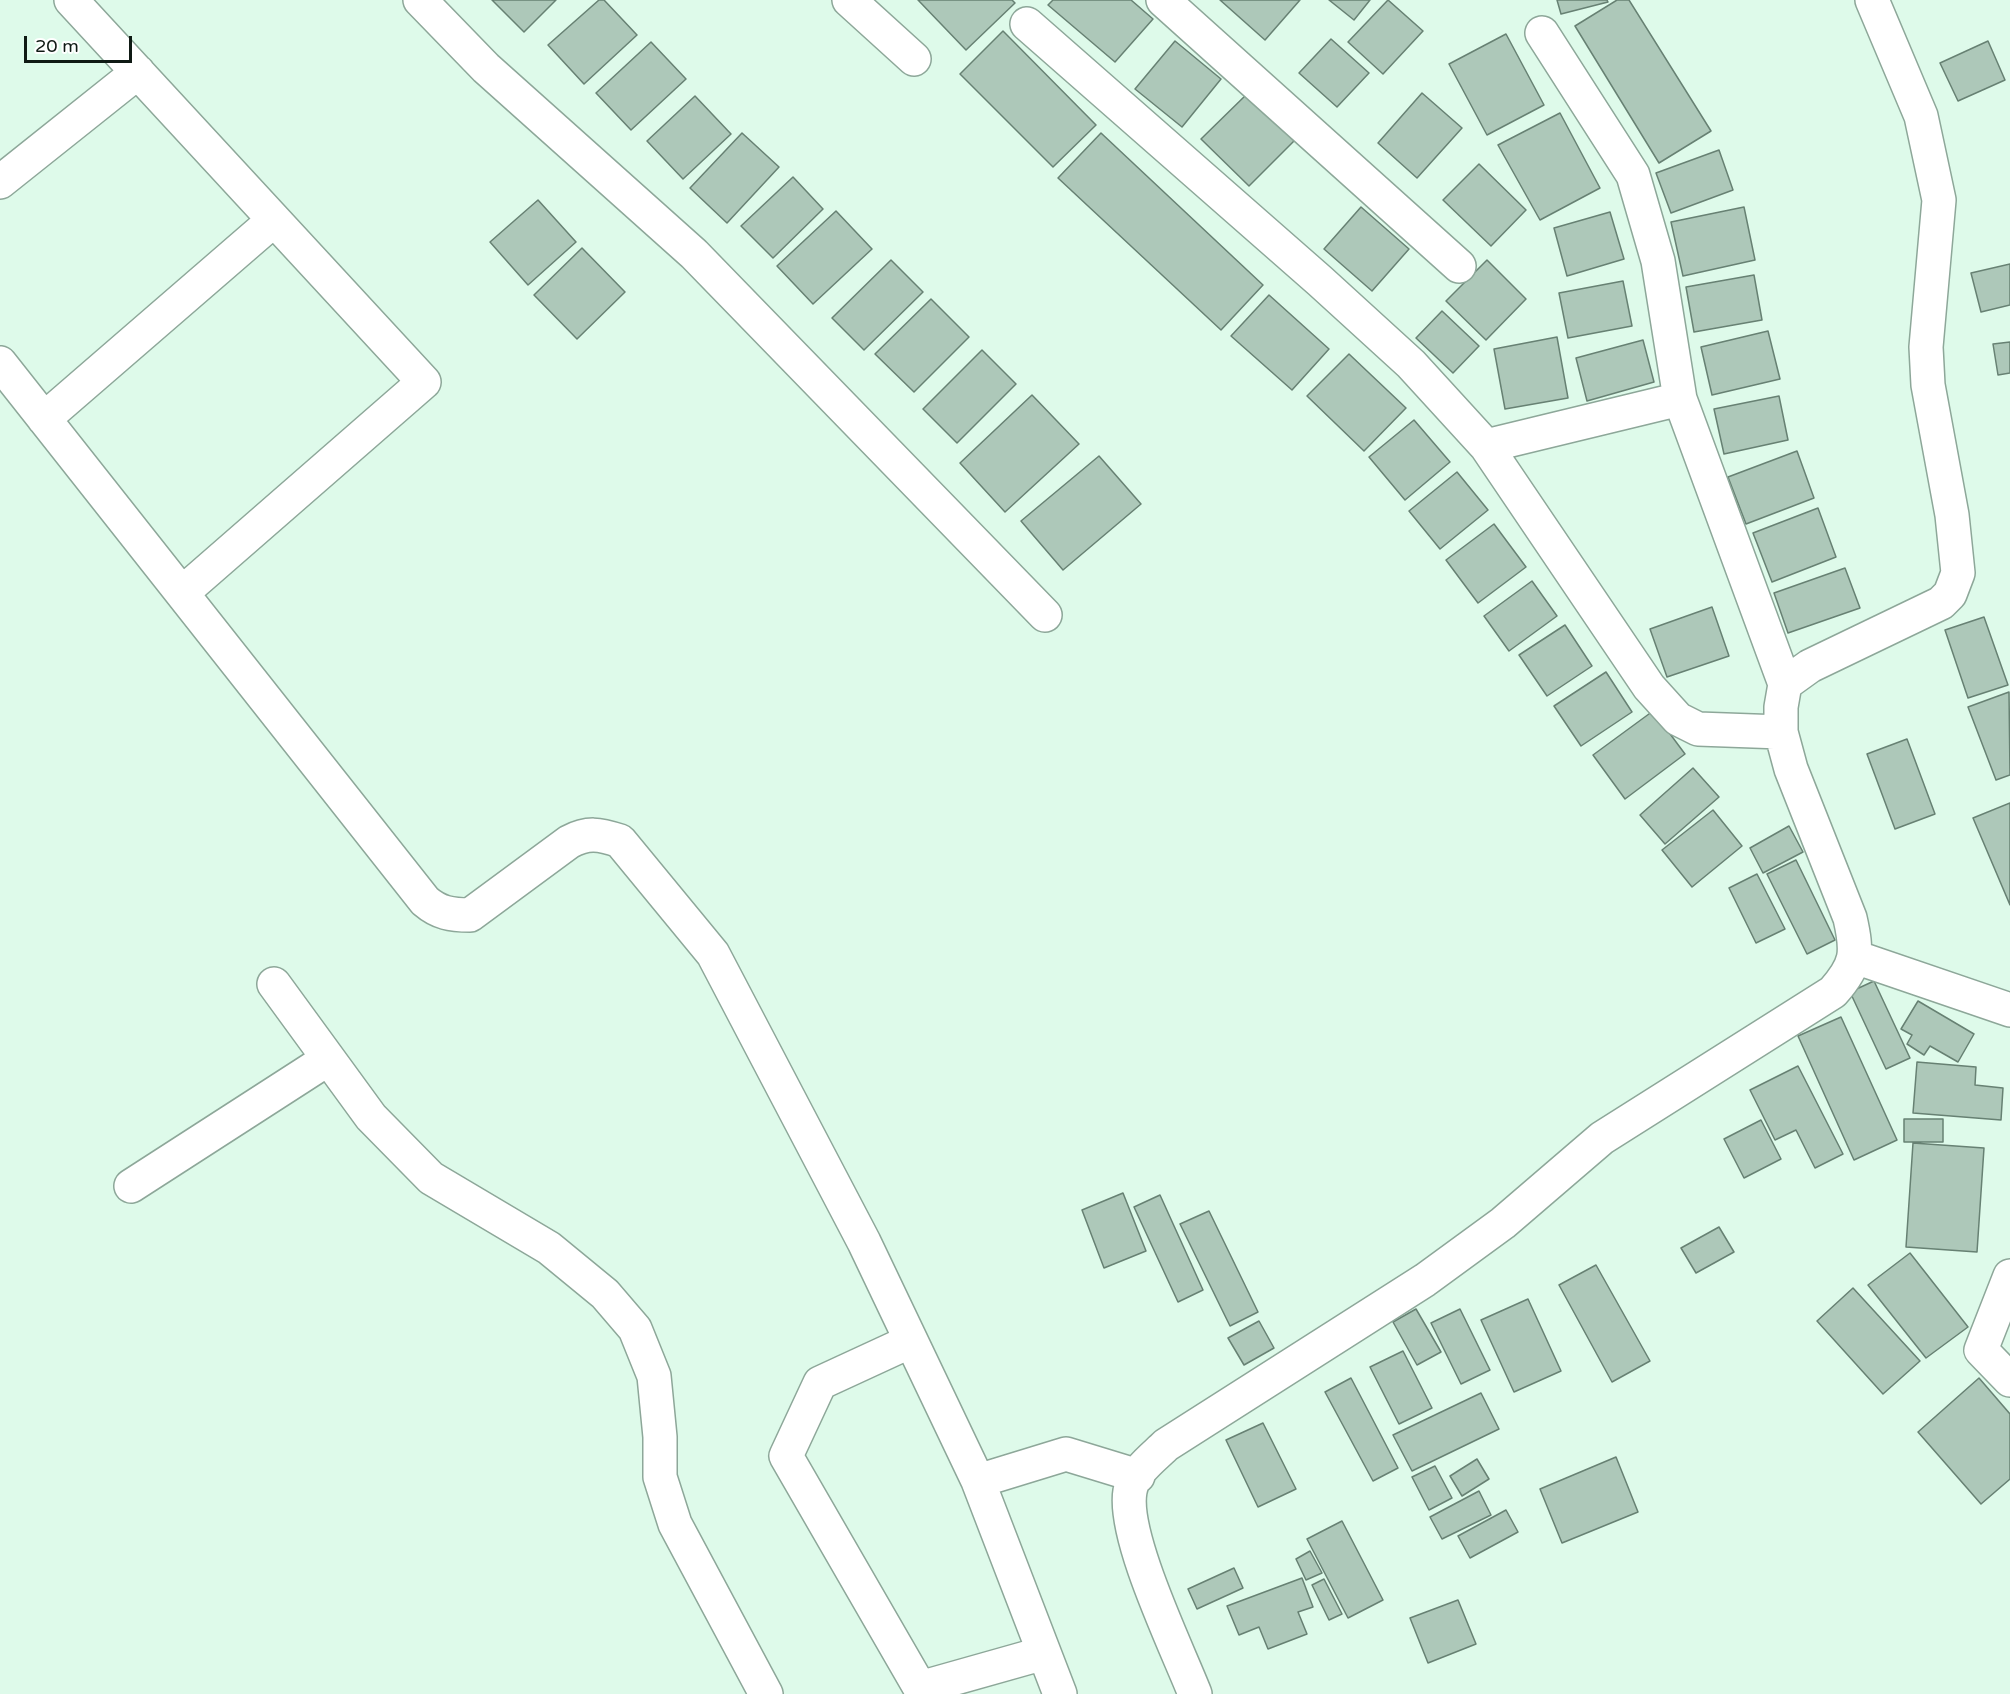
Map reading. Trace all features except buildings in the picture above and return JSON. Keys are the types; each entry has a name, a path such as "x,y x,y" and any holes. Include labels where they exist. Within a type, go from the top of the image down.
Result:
{"street":[{"path":"71,0 424,382 182,593"},
{"path":"420,0 486,69 694,254 1045,615"},
{"path":"849,0 914,59"},
{"path":"1163,0 1459,266"},
{"path":"1785,684 1810,666 1941,603 1950,594 1958,573 1952,515 1928,385 1926,347 1939,200 1921,116 1872,0"},
{"path":"1027,24 1411,364 1486,446 1649,687 1678,719 1698,729 1781,732"},
{"path":"1195,1694 1138,1550 1130,1515 1130,1489 1145,1465 1167,1445 1425,1280 1503,1223 1602,1138 1833,992 1848,975 1855,957 1855,940 1850,918 1791,770 1781,732 1781,707 1785,684 1680,399 1658,261 1633,175 1542,33"},
{"path":"0,182 138,72"},
{"path":"44,419 274,220"},
{"path":"0,363 425,901 436,911 470,915 568,842 582,835 597,834 620,841 713,954 864,1242 978,1481 1060,1694"},
{"path":"1486,446 1680,399"},
{"path":"1855,957 2010,1010"},
{"path":"274,984 371,1117 431,1178 549,1248 605,1294 635,1329 654,1376 660,1437 660,1477 675,1524 766,1694"},
{"path":"131,1185 328,1059"},
{"path":"2010,1276 1981,1350 2010,1380"},
{"path":"911,1341 820,1383 786,1456 920,1688 1044,1653"},
{"path":"978,1481 1066,1454 1138,1476"}]}
